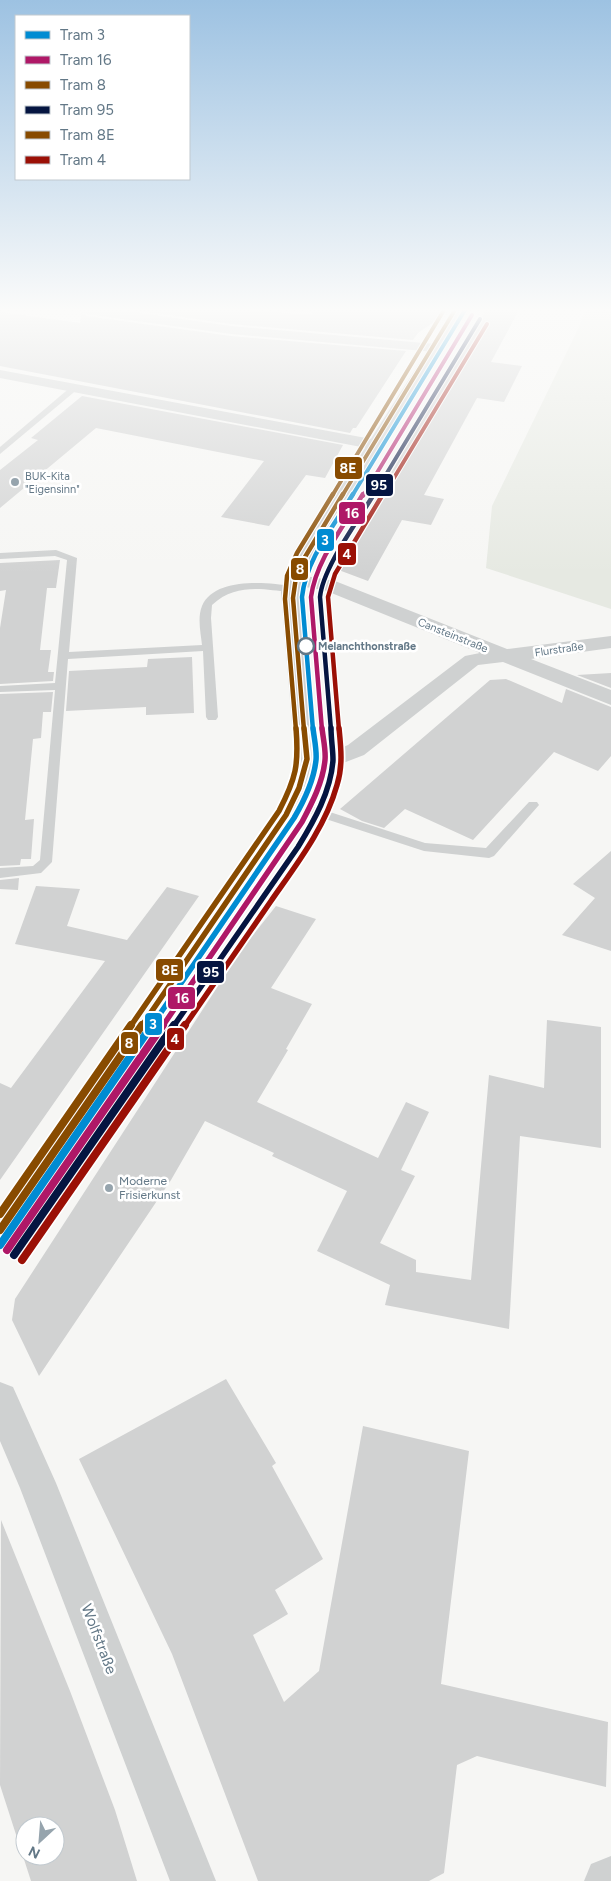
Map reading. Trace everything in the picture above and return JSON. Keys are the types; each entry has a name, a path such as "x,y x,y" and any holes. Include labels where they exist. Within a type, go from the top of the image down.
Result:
{"street":[{"path":"127,398 377,445"},
{"path":"1,1231 293,804 302,784 307,760 292,584 296,572 406,398"},
{"name":"Cansteinstraße","path":"292,584 328,585 611,698"},
{"name":"Flurstraße","path":"507,656 611,642"},
{"path":"307,760 338,758 356,750 472,660 507,656"},
{"name":"Wolfstraße","path":"0,1400 37,1483 193,1881"}],"lane":[{"path":"0,451 63,398"},
{"path":"0,556 56,554 72,558 46,862 36,870 0,873"},
{"path":"212,717 206,610 210,602 221,593 236,587 292,584"},
{"path":"63,656 208,648"},
{"path":"0,689 61,686"},
{"path":"293,804 424,847 489,853 533,805"}],"shaded area":[{"path":"545,398 611,398 611,609 486,568 492,506"}],"building":[{"path":"80,398 91,398 343,445 325,478 306,475 269,526 221,517 264,461 96,428 0,508 0,470 38,440 31,438"},
{"path":"166,398 376,398 356,428 353,428 350,433"},
{"path":"435,398 506,398 504,402 477,398 424,495 444,499 431,525 402,520 368,581 336,569 370,514 367,514"},
{"path":"60,560 56,588 47,588 40,650 51,650 48,672 54,672 53,681 0,684 0,628 6,590 0,591 0,563"},
{"path":"192,657 194,713 146,715 146,707 66,711 69,671 147,667 148,659"},
{"path":"611,673 611,688 577,675"},
{"path":"506,679 562,703 566,689 611,707 611,756 598,771 554,752 473,840 405,809 384,828 362,821 340,809 490,680"},
{"path":"53,692 51,712 43,712 41,738 33,739 25,820 34,819 31,859 21,859 20,865 0,866 0,694"},
{"path":"611,851 611,951 562,935 595,898 573,884"},
{"path":"19,878 18,890 0,889 0,880"},
{"path":"36,886 80,889 67,926 127,940 167,887 199,896 0,1180 0,1083 11,1088 105,961 15,944"},
{"path":"276,906 316,919 271,988 312,1004 286,1049 288,1050 257,1102 378,1158 406,1102 429,1112 401,1170 415,1176 380,1243 416,1260 416,1272 471,1280 489,1075 544,1088 547,1020 601,1027 601,1148 520,1136 509,1329 385,1305 390,1285 317,1251 347,1191 272,1156 274,1153 205,1121 171,1180 39,1376 12,1320 15,1299 242,949"},
{"path":"226,1379 276,1463 272,1466 323,1559 275,1590 288,1614 253,1635 284,1702 319,1671 363,1426 469,1451 441,1684 608,1722 606,1787 477,1756 457,1765 444,1873 429,1881 258,1881 172,1654 79,1459"},
{"path":"1,1520 70,1691 115,1810 137,1881 31,1881 26,1866 65,1866 65,1816 15,1816 15,1831 0,1785"}],"tram line":[{"name":"8E","path":"0,1214 269,827 283,802 294,777 298,758 285,599 287,576 297,553 391,398"},
{"name":"8","path":"0,1230 276,832 291,806 299,788 307,759 293,598 296,577 305,557 402,398"},
{"name":"3","path":"0,1245 283,837 299,809 308,790 316,759 302,597 304,580 312,562 412,398"},
{"name":"16","path":"7,1250 290,842 307,812 320,781 325,759 311,597 313,582 320,566 422,398"},
{"name":"95","path":"14,1255 298,847 316,816 329,783 333,759 320,597 321,585 328,570 432,398"},
{"name":"4","path":"22,1260 305,852 324,819 338,784 342,759 328,597 330,587 335,574 442,398"}],"place":[{"name":"BUK-Kita \"Eigensinn\"","path":"15,482"},
{"name":"Melanchthonstraße","path":"306,646"},
{"name":"Moderne Frisierkunst","path":"109,1188"}]}
